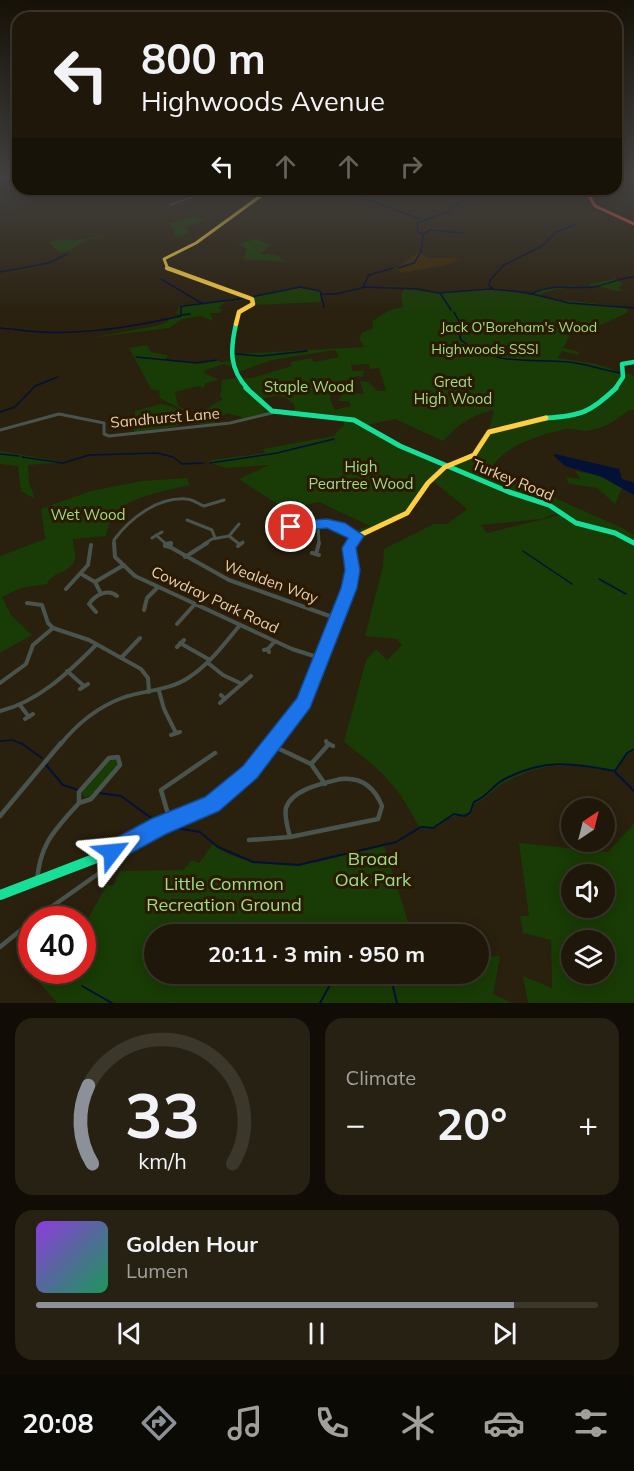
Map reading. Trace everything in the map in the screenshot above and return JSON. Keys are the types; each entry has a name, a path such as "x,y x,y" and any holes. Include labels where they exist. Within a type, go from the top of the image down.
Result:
{"street":[{"path":"226,223 196,243 164,259 168,269 249,297 253,304 240,310 229,347 233,369 253,394 276,412"},
{"path":"0,895 112,852 170,821 212,804 250,772 304,703 335,618 349,588 352,570 349,548 357,536 407,513 428,483 448,466 474,455 492,430 549,417 577,416 586,412 603,401 618,386 623,377 622,364 634,362"},
{"name":"Sandhurst Lane","path":"0,430 40,418 66,414 81,420 104,423 104,434 109,436 230,423 276,412"},
{"name":"Turkey Road","path":"276,412 333,416 354,420 391,442 549,506 576,523 615,533 634,543"},
{"path":"95,582 124,565 115,557 113,549 116,537 134,516 188,499 204,507 222,502"},
{"path":"308,513 311,524"},
{"path":"187,523 212,530 215,538"},
{"path":"268,527 284,528 318,523 340,526 357,536"},
{"path":"316,554 319,545 318,523"},
{"path":"185,557 215,538 229,536 237,526"},
{"path":"152,538 162,532"},
{"name":"Wealden Way","path":"156,535 165,543 165,546 248,590 335,618"},
{"path":"229,536 240,544"},
{"path":"66,589 70,582 83,575 95,549 91,544"},
{"name":"Cowdray Park Road","path":"124,565 135,576 158,587 275,641 320,658"},
{"path":"83,575 95,582 101,594"},
{"path":"146,608 147,598 158,587"},
{"path":"83,605 89,604 101,594 115,595 119,590"},
{"path":"39,604 43,599"},
{"path":"27,603 39,604 45,609 48,623 53,628 97,645 145,673 149,692"},
{"path":"89,604 96,612"},
{"path":"177,621 195,604"},
{"path":"0,816 70,730 122,698 159,690 187,679 209,661 240,625"},
{"path":"0,683 26,664 33,645 53,628"},
{"path":"121,658 137,640"},
{"path":"267,650 275,641"},
{"path":"180,643 209,661 223,675 242,684"},
{"path":"0,711 20,705 67,671 97,645"},
{"path":"67,671 84,686"},
{"path":"220,703 251,676"},
{"path":"159,690 164,709 176,733"},
{"path":"221,695 225,699"},
{"path":"20,705 29,717"},
{"path":"311,764 329,744"},
{"path":"271,745 311,764 325,784"},
{"path":"170,821 159,794 161,790 215,753"},
{"path":"37,881 43,846 79,802 91,799 120,765 118,757 109,758 79,792 79,802"},
{"path":"249,840 254,835 291,837 372,821 381,814 381,801 370,786 360,780 350,778 297,794 288,803 286,810 291,837"},
{"path":"52,906 112,864 112,852"},
{"path":"0,947 18,932"}],"shaded area":[{"path":"419,252 428,258 460,258 450,264 402,273 396,268"}],"green space":[{"path":"197,223 184,227 189,232 179,238 173,234 175,230 167,224"},
{"path":"131,230 86,240 69,251 59,253 49,242 64,239 74,241"},
{"path":"256,239 271,245 260,254 277,255 286,262 243,259 247,249 238,244"},
{"path":"615,279 623,284 619,287 621,291 589,286 589,284"},
{"name":"Highwoods SSSI","path":"582,287 539,295 553,299 628,307 627,313 596,327 578,321 563,348 580,352 578,355 562,351 558,358 597,364 622,373 618,383 601,401 580,414 492,427 489,430 494,410 466,421 443,441 395,419 368,425 336,415 295,413 295,406 287,399 276,396 262,399 240,378 252,378 292,366 290,362 311,358 314,362 339,357 335,350 272,360 236,373 234,354 364,347 359,338 362,333 373,328 372,321 390,310 403,307 401,294 404,289 438,293 491,289 531,295 542,289","holes":["351,361 352,365 369,364 370,369 379,368 386,391 378,391 368,382 360,381 364,394 358,394 353,390 343,392 338,401 349,401 351,406 335,410 330,399 335,382 353,379 356,376 363,377 364,371 352,371"]},
{"path":"300,288 320,291 321,302 253,305 251,297"},
{"path":"227,300 218,309 222,309 220,313 210,313 213,321 201,316 183,319 169,328 89,338 156,326 167,322 171,317 181,316 176,313 180,306"},
{"path":"147,345 151,352 168,355 165,360 197,363 217,359 220,362 231,361 231,367 224,364 205,370 204,373 219,380 205,383 204,388 198,386 175,392 178,406 190,412 191,423 203,411 223,399 220,397 222,380 236,378 270,413 244,418 228,413 216,419 215,424 186,424 184,411 160,398 159,391 151,389 129,348"},
{"path":"626,372 634,376 634,410 629,410 614,421 597,429 584,431 565,429 523,442 505,453 490,469 620,527 634,535 634,541 576,522 558,509 456,468 455,464 475,456 489,433 549,418 578,417 605,401 622,384"},
{"path":"161,404 174,407 183,415 178,426 134,433 135,411"},
{"name":"High Peartree Wood","path":"343,420 352,421 384,440 442,467 406,512 361,533 354,531 370,526 319,502 285,509 239,479 269,465 226,468 210,463 211,460 265,453 263,449 333,436 344,425"},
{"path":"0,451 64,462 28,465 29,482 35,499 21,491 18,466 0,464"},
{"path":"447,469 541,504 558,513 541,519 481,525 487,533 560,515 575,524 605,531 634,544 634,751 628,754 615,772 557,766 517,776 498,786 475,804 471,815 452,817 434,828 420,829 404,801 388,780 344,742 366,660 376,649 387,660 402,645 397,639 365,636 383,566 384,549 434,524 447,524 467,509 433,481"},
{"path":"575,471 598,475 622,488 615,504 597,488 569,484 566,477 580,479"},
{"name":"Wet Wood","path":"187,478 190,485 152,494 124,505 113,516 106,536 73,539 75,559 73,564 53,577 47,584 21,588 2,597 11,615 32,635 0,653 0,556 45,539 41,509 91,491 142,481"},
{"path":"117,758 118,764 90,798 84,797 81,792 110,759"},
{"path":"634,824 634,1003 528,1003 523,976 552,988 551,940 523,933 520,916 529,916 519,843 561,847 561,852 615,852 615,844"},
{"name":"Little Common Recreation Ground","path":"213,844 224,852 240,858 278,864 316,862 346,852 348,854 384,846 409,924 144,924 144,984 489,984 489,956 497,956 500,957 493,994 512,1003 57,1003 40,984 96,984 95,906 107,885 113,886 120,871 183,870 192,860 199,863"}],"water":[{"path":"555,454 619,469 622,479 634,483 634,495 602,477 565,466 554,456"}],"waterway":[{"path":"418,223 418,232 423,234"},
{"path":"494,289 489,286 490,280 504,265 542,246 556,232 575,225"},
{"path":"423,234 430,230 462,233"},
{"path":"421,252 423,234"},
{"path":"398,268 414,263 420,253"},
{"path":"0,272 49,263 67,254"},
{"path":"363,287 369,275 393,268"},
{"path":"533,293 559,287 603,285 634,277"},
{"path":"161,279 202,304"},
{"path":"251,297 300,287 320,291 321,294 336,294 365,287 418,289 438,293 490,289 524,292 569,303 634,308"},
{"path":"440,293 451,310"},
{"path":"321,295 324,307"},
{"path":"202,304 246,298"},
{"path":"12,329 33,332 75,332 118,328 181,316 181,307 202,304"},
{"path":"454,312 460,323 457,326 461,340 486,354 513,360 569,362 620,373"},
{"path":"182,315 190,314"},
{"path":"0,328 10,329"},
{"path":"236,354 261,356 307,351"},
{"path":"136,357 197,363 217,360"},
{"path":"0,412 15,407 35,386 58,377"},
{"path":"210,463 277,453 334,439"},
{"path":"22,457 63,463 89,455 157,453 173,457 182,464 203,463"},
{"path":"0,454 19,456"},
{"path":"523,551 572,584"},
{"path":"599,579 626,594"},
{"path":"0,741 13,740 23,745"},
{"path":"23,745 42,758"},
{"path":"170,827 200,832 218,847 253,862 298,865 396,842 421,827 433,828 454,814 464,816 470,813 474,802 499,782 532,768 558,764 615,771 627,753 634,749"},
{"path":"46,765 63,785 78,790"},
{"path":"615,772 634,791"},
{"path":"99,793 121,796 158,823"},
{"path":"320,1003 330,984"},
{"path":"392,984 397,1003"},
{"path":"82,986 112,1003"}],"traffic: fast":[{"path":"236,324 231,353 236,374 242,383 272,411 354,420 400,446 509,492 549,505 576,523 615,533 634,543"},
{"path":"546,418 577,416 601,402 618,386 623,377 622,364 634,362"},
{"path":"0,895 112,852 158,826 202,810 238,783 304,703 332,631"}],"traffic: slow":[{"path":"224,223 196,243 164,259 168,269 252,299 253,304 239,312 236,324"},
{"path":"332,631 349,588 352,570 349,548 354,538 407,513 428,483 445,467 474,455 489,432 546,418"}],"route":[{"path":"112,852 158,826 212,804 250,772 304,703 335,618 349,588 352,575 349,548 357,536 340,526 327,523 291,527"}],"park label":[{"name":"Jack O'Boreham's Wood","path":"519,327"},
{"name":"Staple Wood","path":"309,387"},
{"name":"Great High Wood","path":"453,390"},
{"name":"Broad Oak Park","path":"373,869"}]}
